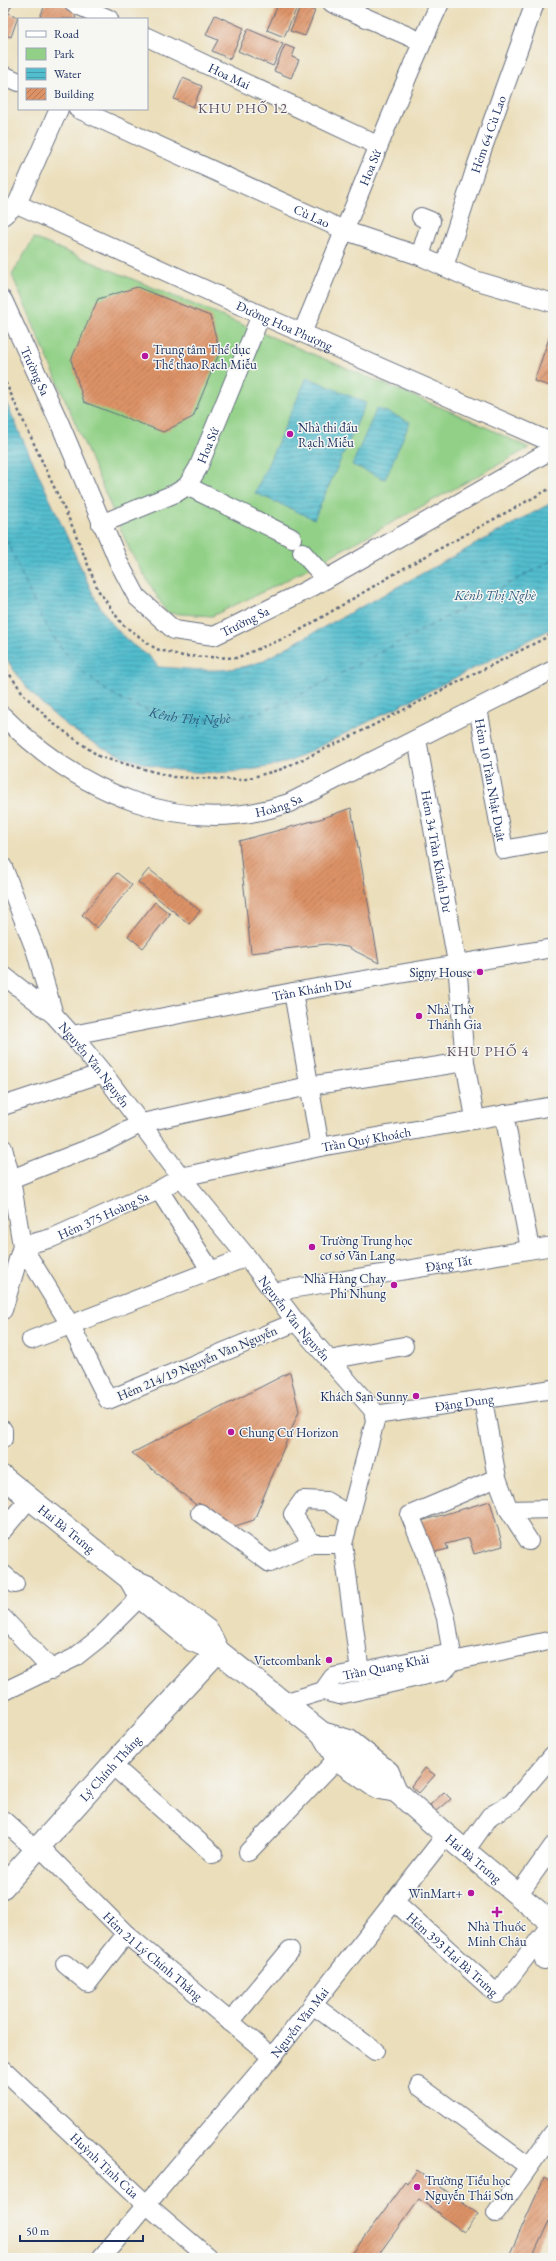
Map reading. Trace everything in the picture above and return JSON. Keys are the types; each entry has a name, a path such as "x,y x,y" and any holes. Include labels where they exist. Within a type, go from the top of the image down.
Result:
{"main road":[{"name":"Hai Bà Trưng","path":"3,1477 135,1588 192,1640 218,1651 322,1733 337,1759 376,1787 396,1791"},
{"name":"Lý Chính Thắng","path":"3,1887 39,1849 112,1765 218,1651"},
{"name":"Hai Bà Trưng","path":"322,1733 349,1741 388,1772 396,1791 446,1836 552,1923"}],"street":[{"path":"73,3 103,14"},
{"path":"332,3 422,42"},
{"name":"Hoa Sứ","path":"302,333 346,231 377,145 440,3"},
{"name":"Hẻm 64 Cù Lao","path":"444,267 477,164 534,3"},
{"name":"Hoa Mai","path":"148,37 377,145"},
{"path":"3,75 18,82"},
{"path":"3,216 17,204 59,110"},
{"name":"Cù Lao","path":"80,110 346,231 420,256 471,279 553,303"},
{"name":"Đường Hoa Phượng","path":"17,204 261,315 553,443"},
{"path":"420,256 431,221 421,217"},
{"name":"Trường Sa","path":"3,300 60,424 101,524 137,597 174,630 214,636 326,579 553,449"},
{"name":"Hoa Sứ","path":"101,524 176,493 187,486 198,468 261,315"},
{"path":"187,486 297,545 326,579"},
{"name":"Hoàng Sa","path":"6,724 51,757 115,794 156,810 201,816 237,816 272,809 289,803 553,670"},
{"name":"Hẻm 10 Trần Nhật Duật","path":"478,708 504,850 553,841"},
{"name":"Hẻm 34 Trần Khánh Dư","path":"416,739 457,963 465,1062 475,1118"},
{"path":"3,867 36,952 54,1015"},
{"name":"Trần Khánh Dư","path":"72,1035 293,992 457,963 553,948"},
{"name":"Nguyễn Văn Nguyễn","path":"3,975 54,1015 72,1035 142,1123 181,1177 247,1257 272,1292 296,1322 373,1410 375,1415"},
{"path":"293,992 320,1147"},
{"path":"11,1179 104,1142 142,1123 309,1086 465,1062"},
{"path":"3,1106 103,1073"},
{"name":"Trần Quý Khoách","path":"181,1177 320,1147 475,1118 553,1106"},
{"path":"504,1114 530,1249"},
{"path":"3,1148 11,1179 22,1246 3,1310"},
{"name":"Hẻm 375 Hoàng Sa","path":"22,1246 52,1238 159,1190 181,1177"},
{"path":"159,1190 211,1271"},
{"name":"Hẻm 214/19 Nguyễn Văn Nguyễn","path":"22,1246 71,1326 108,1400 296,1322"},
{"name":"Ðặng Tất","path":"272,1292 553,1246"},
{"path":"31,1340 71,1326 247,1257"},
{"path":"329,1360 404,1346"},
{"name":"Đặng Dung","path":"375,1415 553,1389"},
{"path":"484,1400 498,1478 509,1510 529,1541"},
{"path":"360,1672 343,1544 375,1415"},
{"path":"3,1430 3,1439"},
{"path":"453,1661 446,1618 425,1551 410,1515 498,1478"},
{"path":"3,1530 29,1499"},
{"path":"312,1544 293,1514 303,1500 326,1501 351,1516"},
{"path":"509,1510 553,1509"},
{"path":"200,1513 270,1563 312,1544 343,1544"},
{"path":"3,1692 52,1670 74,1658 98,1639 135,1588"},
{"path":"6,1625 52,1670"},
{"name":"Trần Quang Khải","path":"283,1702 323,1690 338,1695 444,1671 453,1661 553,1640"},
{"name":"Trần Quang Khải","path":"323,1690 333,1677 442,1655 453,1661"},
{"path":"465,1851 490,1816 512,1803 553,1755"},
{"path":"248,1852 337,1759"},
{"path":"112,1765 213,1854"},
{"name":"Hẻm 21 Lý Chính Thắng","path":"3,1820 39,1849 126,1934 272,2057"},
{"name":"Nguyễn Văn Mai","path":"101,2258 272,2057 446,1836"},
{"path":"518,1895 553,1846"},
{"name":"Hẻm 393 Hai Bà Trưng","path":"394,1901 498,1994 552,1923"},
{"path":"65,1964 88,1983 126,1934"},
{"path":"230,2022 290,1950"},
{"path":"313,2005 375,2051"},
{"name":"Huỳnh Tịnh Của","path":"3,2069 146,2204 209,2258"},
{"path":"419,2086 528,2166"},
{"path":"496,2213 528,2166 553,2133"}],"path":[{"path":"3,377 74,530 98,590 122,624 156,649 183,656 236,658 292,635 406,567 553,487"},
{"path":"3,665 25,696 54,724 100,757 173,777 242,780 289,766 352,736 553,634"}],"green space":[{"name":"Nhà thi đấu Rạch Miễu","path":"34,238 471,420 529,448 279,584 212,616 167,613 130,551 12,275"}],"water":[{"path":"307,377 366,403 314,519 255,493"},
{"name":"Kênh Thị Nghè","path":"3,396 93,594 105,615 133,645 150,657 158,667 221,670 234,669 260,662 553,502 553,628 291,761 249,770 207,773 166,768 128,758 91,741 58,718 28,689 3,653"},
{"path":"377,408 410,422 385,479 352,465"}],"building":[{"path":"3,3 12,4 8,13 18,17 11,37 3,34"},
{"path":"46,3 58,3 74,10 76,18 39,18"},
{"path":"283,3 299,3 284,37 267,30 278,5 281,7"},
{"path":"301,5 315,11 305,36 290,31"},
{"path":"215,15 244,28 230,59 212,51 218,40 206,35"},
{"path":"248,29 283,44 273,66 238,51"},
{"path":"285,45 295,49 292,57 299,60 291,78 274,71"},
{"path":"183,78 202,86 193,107 174,99"},
{"name":"Trung tâm Thể dục Thể thao Rạch Miễu","path":"137,287 210,316 220,351 193,417 163,432 84,402 71,360 98,299"},
{"path":"553,327 553,387 534,381"},
{"path":"351,808 379,963 347,947 327,944 251,953 239,841 320,819"},
{"path":"149,869 200,911 189,924 138,882"},
{"path":"117,873 132,885 97,928 82,915"},
{"path":"155,902 170,914 143,948 128,936"},
{"name":"Chung Cư Horizon","path":"290,1372 299,1411 254,1520 226,1529 132,1453"},
{"path":"490,1501 503,1546 474,1554 469,1538 446,1544 448,1549 431,1553 421,1521"},
{"path":"425,1768 435,1775 419,1793 411,1786"},
{"path":"444,1792 451,1799 436,1812 430,1805"},
{"path":"417,2170 478,2214 464,2232 419,2199 376,2258 349,2258 405,2182 407,2184"},
{"path":"544,2178 553,2183 553,2223 549,2221 532,2258 508,2258"}],"ferry route":[{"path":"3,532 43,619 60,646 82,671 107,691 135,705 164,715 195,719 226,718 258,712 289,701 553,560"}],"place":[{"name":"Trung tâm Thể dục Thể thao Rạch Miễu","path":"145,356"},
{"name":"Nhà thi đấu Rạch Miễu","path":"290,434"},
{"name":"Signy House","path":"480,972"},
{"name":"Nhà Thờ Thánh Gia","path":"419,1016"},
{"name":"Trường Trung học cơ sở Văn Lang","path":"312,1247"},
{"name":"Nhà Hàng Chay Phi Nhung","path":"394,1285"},
{"name":"Khách Sạn Sunny","path":"416,1396"},
{"name":"Chung Cư Horizon","path":"231,1432"},
{"name":"Vietcombank","path":"329,1660"},
{"name":"WinMart+","path":"471,1893"},
{"name":"Nhà Thuốc Minh Châu","path":"497,1912"},
{"name":"Trường Tiểu học Nguyễn Thái Sơn","path":"417,2187"}],"district":[{"name":"KHU PHỐ 12","path":"243,108"},
{"name":"KHU PHỐ 4","path":"488,1051"}]}
